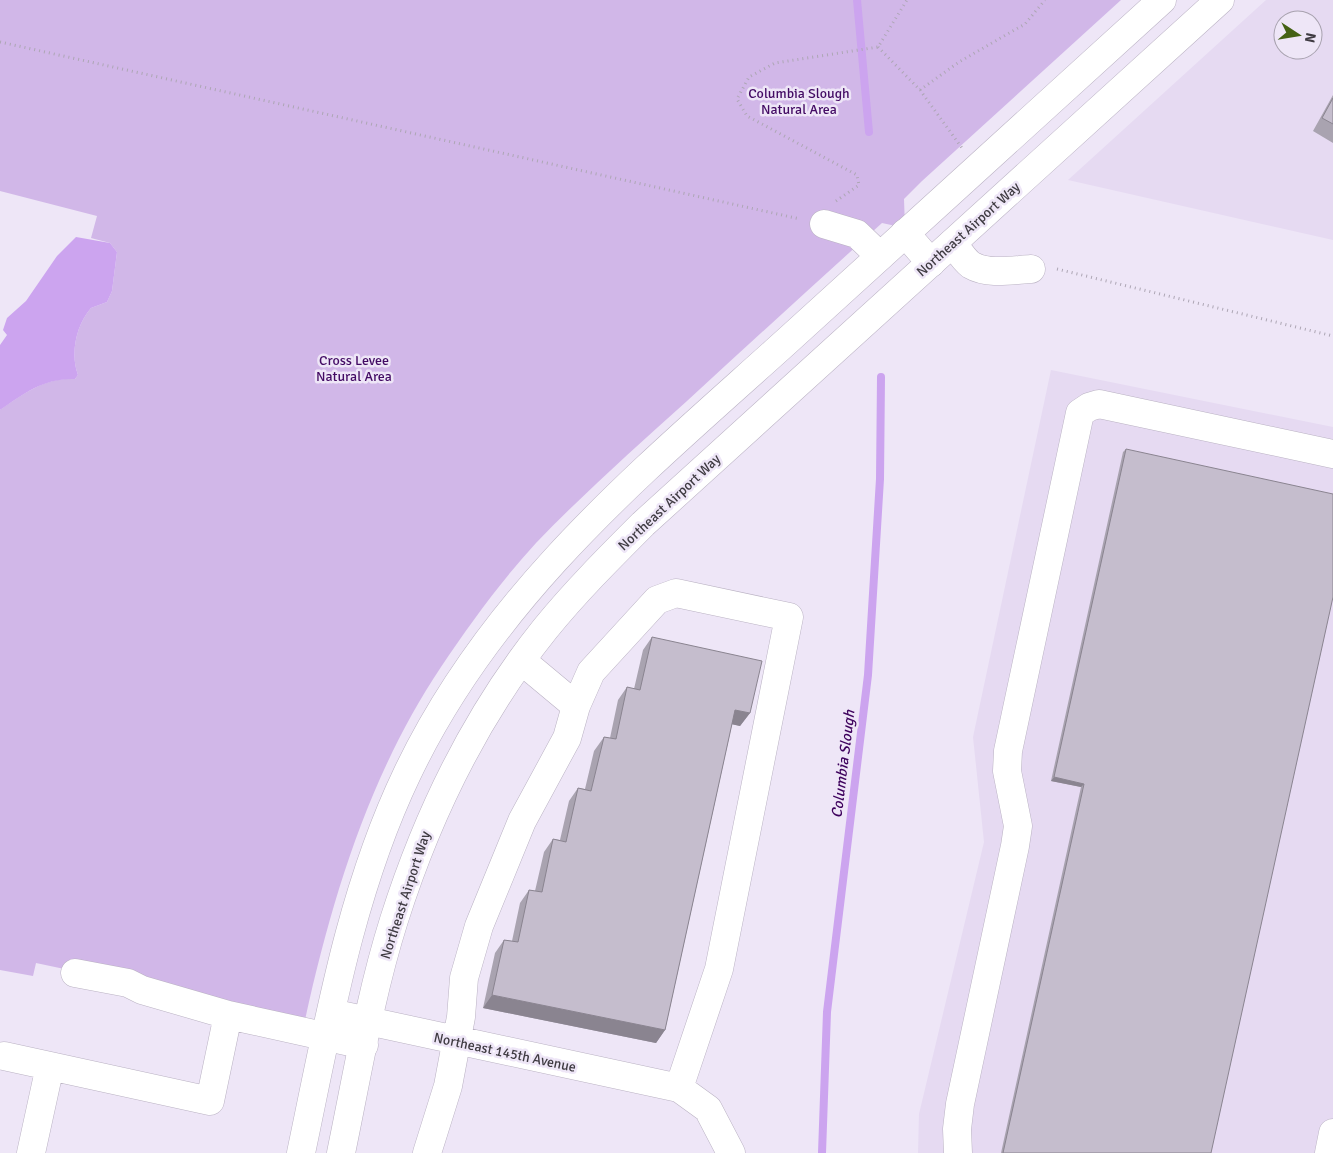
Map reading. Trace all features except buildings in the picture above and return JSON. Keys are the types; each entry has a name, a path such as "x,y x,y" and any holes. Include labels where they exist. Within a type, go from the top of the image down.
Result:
{"main road":[{"path":"301,1153 328,1025 358,902 372,856 387,817 430,729 496,628 573,539 977,167 1162,0"},
{"name":"Northeast Airport Way","path":"341,1153 366,1034 393,922 427,827 476,730 522,660 592,575 643,524 1220,0"},
{"path":"824,224 857,234 880,256"},
{"path":"905,233 931,263"},
{"path":"953,243 970,264 979,268 998,271 1031,269"},
{"path":"958,1153 957,1129 960,1104 1018,826 1007,770 1008,751 1080,413 1089,407 1099,404 1333,454"},
{"path":"427,1153 448,1086 461,1017 464,978 479,926 522,821 567,738 576,706 592,672 657,600 676,593 789,617 719,969 679,1088 708,1109 731,1153"},
{"path":"522,660 576,706"},
{"name":"Northeast 145th Avenue","path":"75,973 128,983 142,990 228,1015 328,1025 366,1034 457,1042 679,1088"},
{"path":"4,1056 210,1101 228,1015"},
{"path":"31,1153 50,1066"},
{"path":"1329,1153 1333,1133"}],"path":[{"path":"0,42 824,224 836,201 859,185 857,175 747,116 737,98 749,77 775,63 878,47 907,0"},
{"path":"920,90 959,62 1025,24 1045,0"},
{"path":"878,47 920,90 977,167"},
{"path":"1031,269 1051,267 1333,336"}],"shaded area":[{"path":"1266,0 1333,0 1333,240 1068,180"},
{"path":"76,237 110,243 117,252 112,291 107,302 91,308 78,331 75,358 78,375 75,379 54,381 35,388 0,410 0,345 7,335 3,330 7,318 26,301 57,256"},
{"path":"1051,370 1333,427 1333,1153 918,1153 919,1114 984,842 973,737"}],"green space":[{"name":"Cross Levee Natural Area","path":"0,0 1121,0 904,199 905,228 882,223 591,488 536,543 498,588 441,667 416,708 374,793 356,837 341,882 305,1020 36,963 33,976 0,970 0,410 35,388 54,381 75,379 78,375 75,349 78,331 91,308 107,302 112,291 117,252 110,243 91,238 97,216 0,191"}],"waterway":[{"name":"Columbia Slough","path":"857,0 869,132"},
{"name":"Columbia Slough","path":"822,1153 827,1012 868,675 880,479 881,377"}],"park label":[{"name":"Columbia Slough Natural Area","path":"799,102"}]}
